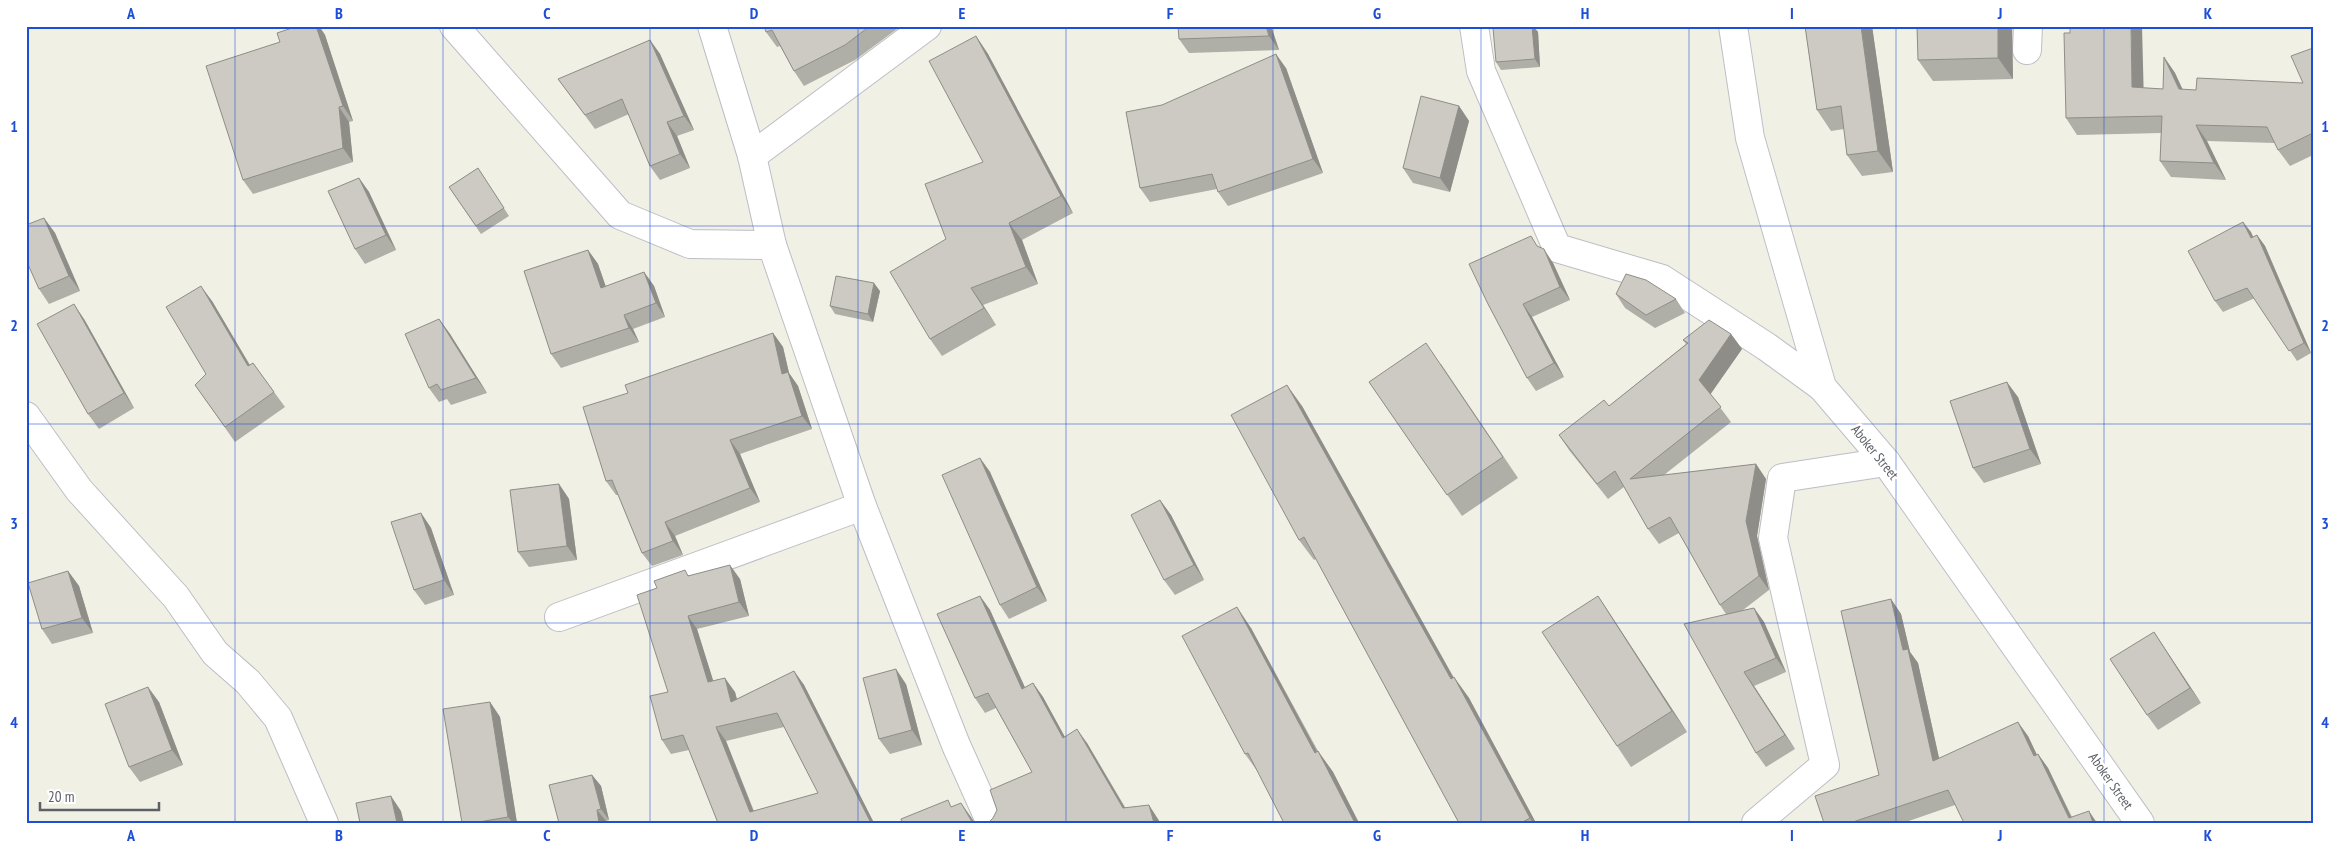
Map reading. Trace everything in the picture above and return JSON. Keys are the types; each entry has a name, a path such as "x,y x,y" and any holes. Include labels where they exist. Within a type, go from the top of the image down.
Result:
{"street":[{"path":"454,26 620,215 690,244 772,245"},
{"path":"712,26 752,156 772,245 862,506 956,745 990,823"},
{"path":"752,156 926,26"},
{"path":"1474,26 1481,71 1557,248 1662,279 1766,346 1822,387"},
{"name":"Aboker Street","path":"1733,26 1750,138 1822,387 1886,462 2140,823"},
{"path":"26,416 79,490 176,597 215,653 248,682 278,718 324,823"},
{"path":"1756,823 1825,764 1773,538 1782,478 1886,462"},
{"path":"559,617 862,506"}],"building":[{"path":"298,26 316,26 343,106 339,107 343,148 243,180 206,66 280,42 277,33"},
{"path":"764,26 870,26 845,45 794,71 772,30 766,32"},
{"path":"1178,26 1266,26 1269,36 1179,39"},
{"path":"1532,26 1535,59 1496,62 1493,28"},
{"path":"1805,26 1861,26 1878,151 1847,155 1841,106 1817,110"},
{"path":"1917,26 1998,26 1998,58 1918,60"},
{"path":"2070,26 2131,26 2132,87 2163,89 2164,57 2179,89 2196,90 2197,78 2303,83 2291,56 2313,48 2313,133 2278,150 2267,127 2196,125 2214,163 2160,161 2162,116 2066,118 2064,33 2070,33"},
{"path":"976,36 1061,196 1009,223 1026,267 971,288 984,308 930,339 890,272 946,239 925,184 983,162 929,61"},
{"path":"650,40 684,116 667,122 680,154 650,166 622,99 585,115 558,79"},
{"path":"1276,54 1313,159 1218,192 1212,174 1140,188 1126,112 1162,105"},
{"path":"1421,96 1459,106 1440,178 1403,168"},
{"path":"478,168 504,208 476,226 449,187"},
{"path":"359,178 386,235 355,249 328,191"},
{"path":"44,218 69,276 39,289 26,260 26,225"},
{"path":"2243,222 2251,238 2257,235 2304,343 2289,351 2247,288 2215,301 2188,251"},
{"path":"1531,236 1537,246 1544,249 1560,287 1523,304 1554,363 1527,378 1469,264"},
{"path":"588,250 601,288 644,272 656,303 624,315 629,328 551,354 524,271"},
{"path":"1626,274 1646,280 1676,299 1646,315 1616,294"},
{"path":"836,276 874,283 868,314 830,306"},
{"path":"201,286 248,366 253,363 274,392 225,427 195,385 206,374 166,307"},
{"path":"74,304 124,393 88,414 37,324"},
{"path":"439,319 476,378 441,390 437,384 429,388 405,334"},
{"path":"1709,320 1731,334 1699,380 1721,407 1630,479 1756,464 1746,521 1759,576 1720,605 1670,517 1648,529 1615,471 1597,484 1559,435 1604,400 1609,406 1688,343 1683,340"},
{"path":"773,333 782,374 788,372 802,416 730,440 750,488 665,522 673,541 642,553 612,480 606,481 583,407 628,393 625,385"},
{"path":"1426,343 1503,457 1447,495 1369,382"},
{"path":"2007,382 2030,449 1973,468 1950,401"},
{"path":"1287,385 1451,679 1454,677 1530,818 1521,823 1459,823 1304,537 1299,540 1231,415"},
{"path":"980,458 1037,587 1000,605 942,475"},
{"path":"559,484 567,546 518,552 510,490"},
{"path":"1160,500 1194,565 1164,580 1131,515"},
{"path":"421,513 444,580 414,590 391,522"},
{"path":"730,565 739,602 688,616 708,682 725,678 731,702 794,671 871,823 718,823 683,735 662,740 650,696 668,692 637,595 657,588 654,581 685,570 688,576","holes":["777,713 818,793 750,812 716,727"]},
{"path":"68,571 82,618 42,629 28,583"},
{"path":"980,596 1022,689 1033,683 1063,738 1077,729 1123,808 1149,805 1154,823 988,823 997,810 990,790 1032,772 988,693 975,698 937,614"},
{"path":"1598,596 1672,711 1617,746 1542,632"},
{"path":"1891,599 1903,650 1908,649 1933,761 2018,722 2034,756 2038,754 2069,818 2089,811 2093,823 1964,823 1948,790 1850,823 1824,823 1815,796 1879,775 1841,611"},
{"path":"1237,607 1315,753 1318,751 1355,823 1284,823 1248,753 1245,754 1182,636"},
{"path":"1754,608 1776,658 1744,672 1785,735 1756,753 1684,624"},
{"path":"2154,632 2190,688 2147,715 2110,659"},
{"path":"896,669 912,730 879,739 863,678"},
{"path":"148,687 172,750 129,767 105,704"},
{"path":"490,702 508,817 462,823 443,709"},
{"path":"592,775 601,809 597,810 599,823 559,823 549,785"},
{"path":"391,796 397,823 360,823 356,803"},
{"path":"948,800 951,807 961,803 972,822 975,823 902,823 901,819"}]}
